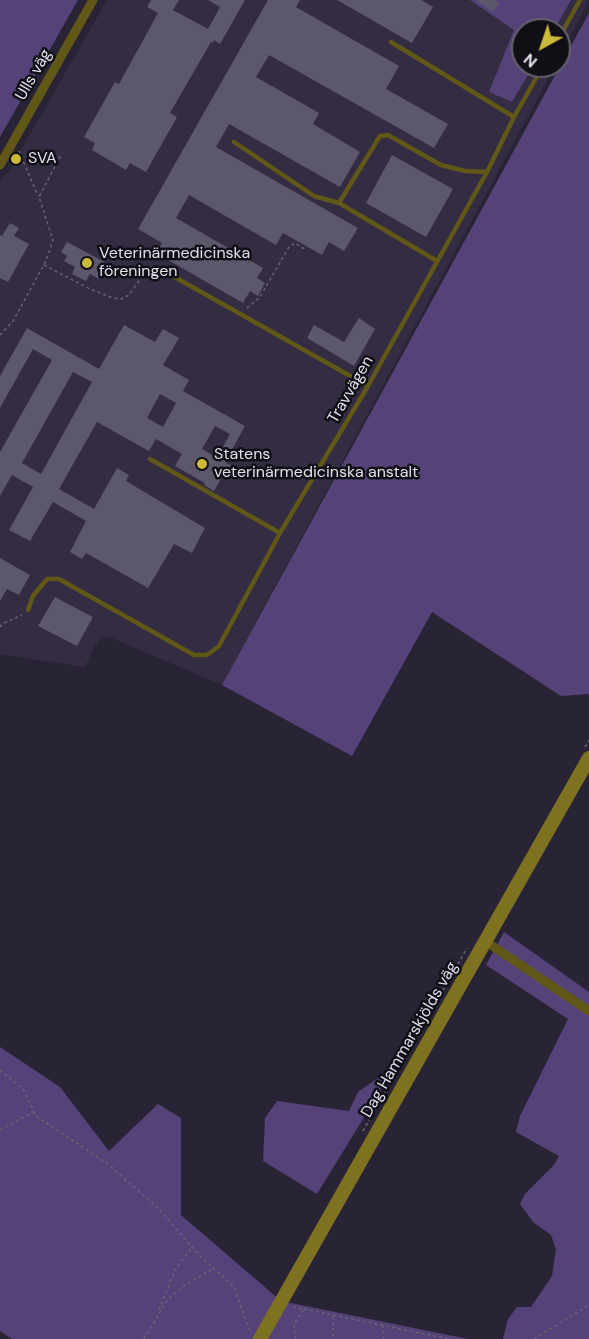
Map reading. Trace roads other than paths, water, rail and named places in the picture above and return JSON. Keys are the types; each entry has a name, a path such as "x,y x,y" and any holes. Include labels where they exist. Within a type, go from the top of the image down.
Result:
{"main road":[{"name":"Dag Hammarskjölds väg","path":"255,1336 589,758"}],"street":[{"name":"Ulls väg","path":"0,165 93,0"},
{"path":"485,941 589,1011"}],"lane":[{"path":"570,18 580,0"},
{"path":"391,42 514,117"},
{"name":"Travvägen","path":"28,610 33,596 47,579 59,579 194,656 207,655 219,646 280,533 368,386 487,172 536,78"},
{"path":"339,203 380,136 388,135 441,165 465,171 487,172"},
{"path":"234,142 314,196 339,203 437,261"},
{"path":"152,268 164,272 368,386"},
{"path":"150,459 280,533"}],"place":[{"name":"SVA","path":"16,159"},
{"name":"Veterinärmedicinska föreningen","path":"87,263"},
{"name":"Statens veterinärmedicinska anstalt","path":"202,464"}]}
